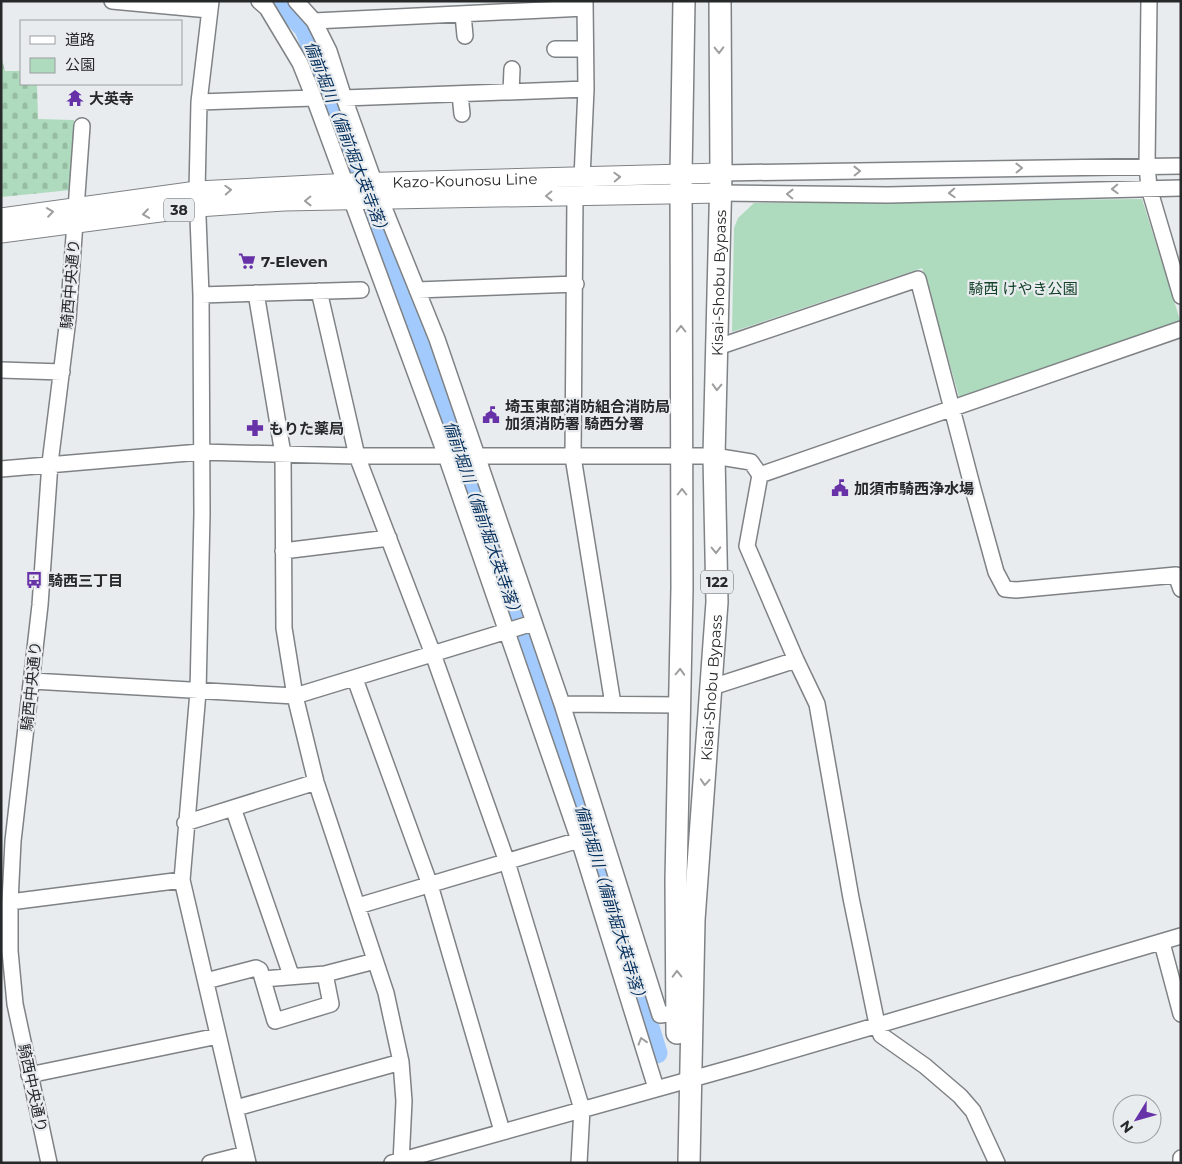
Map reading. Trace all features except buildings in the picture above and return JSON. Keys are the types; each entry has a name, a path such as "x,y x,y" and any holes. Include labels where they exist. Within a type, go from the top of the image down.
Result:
{"highway":[{"name":"Kisai-Shobu Bypass","path":"675,1163 674,1083 677,1013 676,880 682,456 681,184 684,1"},
{"name":"Kisai-Shobu Bypass","path":"689,1163 674,1083 694,920 717,602 714,456 721,183 720,1"}],"main road":[{"name":"Kazo-Kounosu Line","path":"1,233 76,216 198,199 378,191 582,178 681,184"},
{"name":"Kazo-Kounosu Line","path":"378,191 575,195 681,184 721,183"},
{"name":"Kazo-Kounosu Line","path":"1,218 76,216"}],"street":[{"path":"112,1 210,6 198,102 202,514 198,692 185,823 182,880 247,1158 210,1163"},
{"path":"259,1 267,8 300,63 351,192 449,456 579,840 674,1083"},
{"path":"296,1 314,21 329,51 378,191 437,339 478,456 532,624 562,704 660,1015 677,1013"},
{"path":"1149,1 1147,166 1149,188 1181,296"},
{"path":"314,21 441,8 463,14 533,6 585,4 586,89 582,178"},
{"path":"463,14 465,36"},
{"path":"555,49 585,49"},
{"path":"511,92 512,69"},
{"path":"344,98 586,89"},
{"path":"460,94 462,114"},
{"path":"198,102 314,98"},
{"name":"騎西中央通り","path":"49,1163 29,1075 8,1005 10,902 7,841 32,682 50,463 62,372 82,126"},
{"path":"721,183 1181,166"},
{"path":"721,183 888,195 1181,188"},
{"path":"575,195 576,284 573,457 614,704"},
{"path":"718,347 918,279 996,572 1005,589 1016,590 1176,576 1181,589"},
{"path":"417,290 576,284"},
{"path":"201,295 361,290"},
{"path":"319,291 357,456 434,654 507,862 582,1110 579,1163"},
{"path":"256,293 283,454 284,628 295,696 316,782 386,993 401,1062 404,1101 398,1162 502,1131 748,1063 1181,936"},
{"path":"760,475 954,410 1181,329"},
{"path":"1,370 62,372"},
{"path":"1,469 50,463 200,452 357,456 714,456 751,462 760,475 747,546 817,704 851,898 877,1024 881,1035 925,1066 960,1096 973,1111 997,1163"},
{"path":"284,551 389,538"},
{"path":"32,682 295,696 532,624"},
{"path":"712,687 796,660"},
{"path":"355,678 430,885 502,1131"},
{"path":"562,704 679,705"},
{"path":"185,823 316,782"},
{"path":"232,808 291,975"},
{"path":"358,906 579,840"},
{"path":"10,902 182,880"},
{"path":"1162,943 1181,1014"},
{"path":"263,979 291,975 325,974 375,961"},
{"path":"206,982 256,968 260,970 275,1021 331,1004 325,974"},
{"path":"29,1075 218,1036"},
{"path":"236,1108 401,1062"},
{"path":"1181,1158 1181,1163"}],"green space":[{"path":"2,59 5,71 20,71 20,85 37,85 38,119 74,120 71,190 1,197"},
{"name":"騎西 けやき公園","path":"1142,199 1180,320 962,407 922,268 732,332 734,228 738,218 754,203"}],"waterway":[{"name":"備前堀川（備前堀大英寺落）","path":"280,1 305,29 350,142 406,304 487,527 585,820 657,1053"}],"place":[{"name":"大英寺","path":"75,98"},
{"name":"7-Eleven","path":"247,261"},
{"name":"埼玉東部消防組合消防局 加須消防署 騎西分署","path":"491,415"},
{"name":"もりた薬局","path":"255,428"},
{"name":"加須市騎西浄水場","path":"840,488"},
{"name":"騎西三丁目","path":"34,580"}]}
